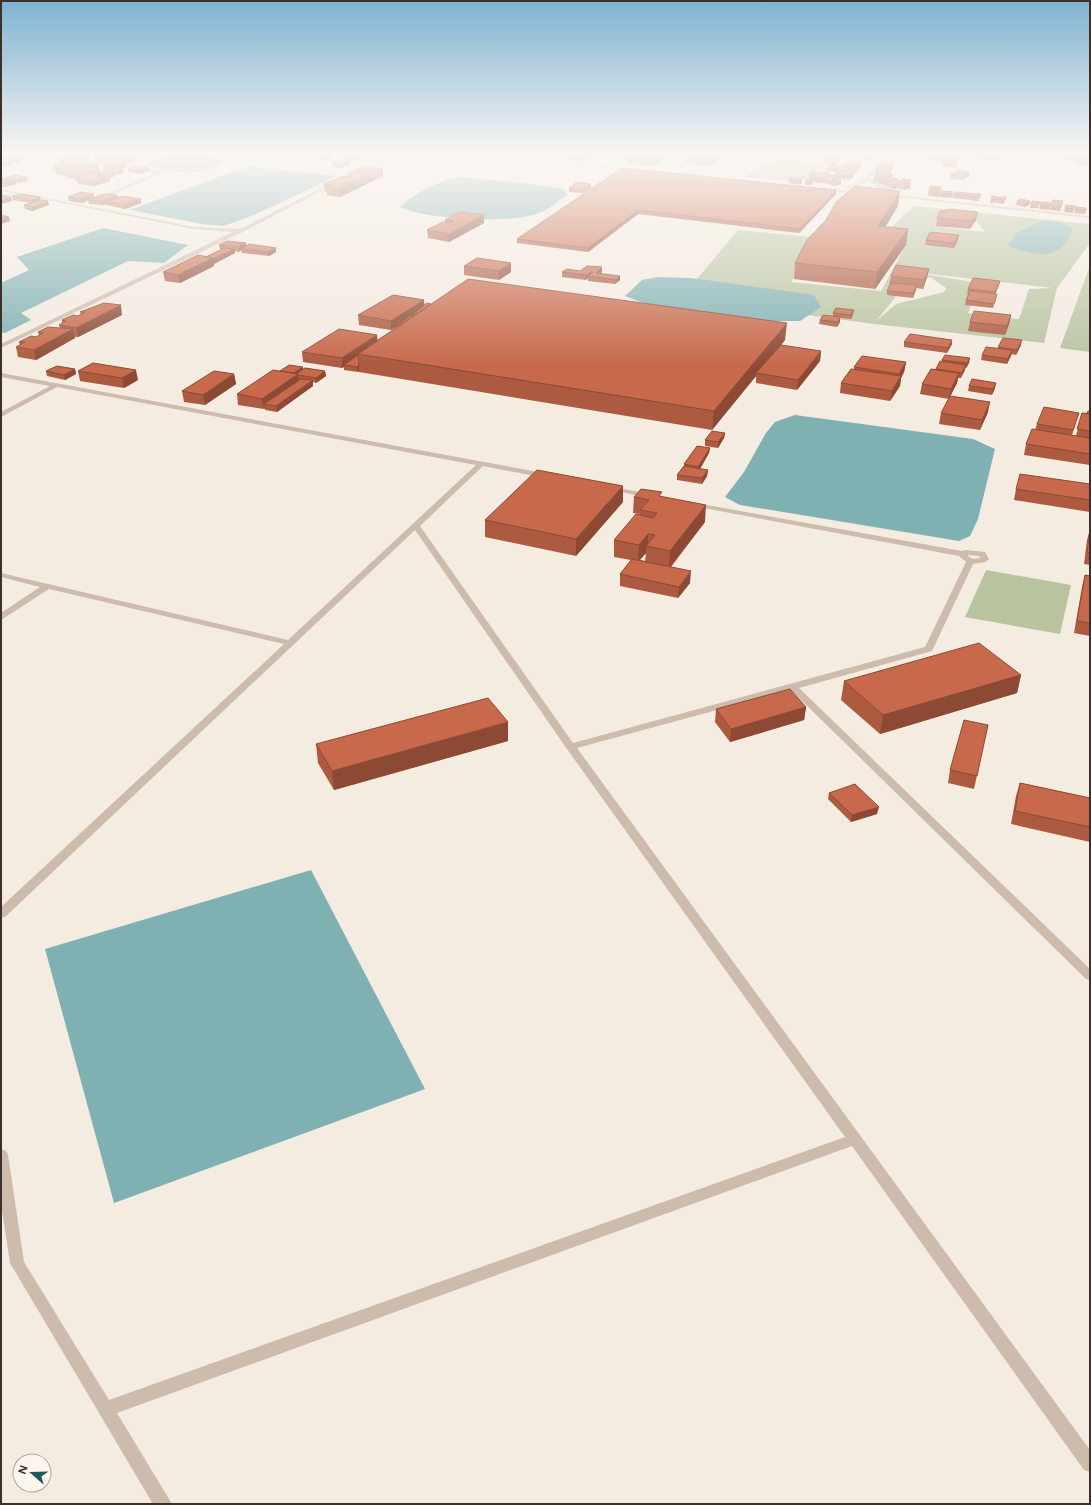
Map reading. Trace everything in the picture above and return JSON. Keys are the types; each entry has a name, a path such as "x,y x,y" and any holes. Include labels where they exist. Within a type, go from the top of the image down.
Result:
{"street":[{"path":"180,225 194,228 240,231"},
{"path":"1,346 251,225"},
{"path":"1,375 551,477"},
{"path":"1,415 56,385"},
{"path":"1,914 482,464"},
{"path":"606,488 660,498"},
{"path":"684,502 963,554 966,552 977,552 985,557 981,561 970,561 965,559 963,554"},
{"path":"416,526 571,747 1090,1464"},
{"path":"571,747 929,649 970,561"},
{"path":"1,575 290,643"},
{"path":"1,617 47,586"},
{"path":"793,687 1090,976"},
{"path":"105,1409 855,1139"},
{"path":"1,1155 17,1263 163,1504"}],"green space":[{"path":"894,225 948,225 946,228 985,232 980,225 1090,225 1090,243 1057,288 1044,343 874,324 681,298 738,230 819,238 791,282 881,291 906,245 876,242","holes":["905,271 1053,288 1029,289 1019,319 968,313 979,283","930,277 946,288 944,292 896,304 876,321 903,288"]},
{"path":"1090,265 1090,352 1060,348"},
{"path":"986,570 1071,585 1060,634 965,617"}],"water":[{"path":"1033,225 1067,225 1072,228 1064,245 1058,250 1044,254 1030,253 1007,246 1017,233"},
{"path":"103,228 188,245 164,263 128,261 21,313 31,320 5,333 1,332 1,283 29,270 17,257"},
{"path":"658,277 691,278 814,295 821,307 800,321 763,321 648,305 625,296 642,280"},
{"path":"795,415 973,439 995,449 978,519 970,536 959,541 740,505 725,497 744,472 766,433 775,422"},
{"path":"311,870 425,1089 114,1203 45,949"}],"building":[{"path":"437,225 465,225 449,234 427,230"},
{"path":"537,225 618,225 588,248 517,239"},
{"path":"768,225 803,225 800,229"},
{"path":"821,225 878,225 908,229 877,272 795,263 807,240"},
{"path":"930,232 959,235 954,243 926,240"},
{"path":"227,241 246,243 238,247 219,245"},
{"path":"249,244 276,248 268,252 241,249"},
{"path":"224,248 234,249 213,259 206,257"},
{"path":"198,255 213,258 178,275 163,272"},
{"path":"477,258 511,263 499,271 464,266"},
{"path":"896,265 929,269 924,280 891,276"},
{"path":"587,266 602,267 596,273 620,276 616,280 588,276 593,272 586,275 562,272 567,269 580,271"},
{"path":"973,278 1000,281 995,292 968,289"},
{"path":"468,279 787,323 714,411 358,354"},
{"path":"891,283 917,285 913,293 887,291"},
{"path":"970,291 997,294 994,304 966,300"},
{"path":"393,295 424,300 391,321 358,315"},
{"path":"104,303 121,305 76,328 59,325 66,321 62,320 73,315 78,316 85,312 80,312"},
{"path":"427,303 431,304 416,314 413,314"},
{"path":"836,308 854,310 851,315 833,313"},
{"path":"974,311 1011,315 1007,326 970,322"},
{"path":"411,315 414,315 397,326"},
{"path":"823,315 840,317 838,322 820,320"},
{"path":"48,327 73,329 34,350 16,347 25,342 19,342 31,336 36,337 43,333 38,332"},
{"path":"339,329 377,335 342,358 302,352"},
{"path":"910,334 952,340 948,348 904,342"},
{"path":"1003,338 1022,340 1017,350 998,347"},
{"path":"781,345 821,351 798,380 756,373"},
{"path":"986,347 1012,350 1008,359 982,355"},
{"path":"358,355 359,366 344,365"},
{"path":"945,355 970,358 967,363 942,360"},
{"path":"862,356 906,362 899,374 854,367"},
{"path":"940,361 966,365 962,373 936,369"},
{"path":"93,363 136,370 122,378 78,371"},
{"path":"289,365 303,367 294,373 280,371"},
{"path":"57,366 75,369 64,375 46,371"},
{"path":"305,368 325,371 316,378 298,375 297,373"},
{"path":"851,369 901,376 892,391 841,383"},
{"path":"931,369 959,373 951,389 922,384"},
{"path":"273,370 298,374 262,399 237,394"},
{"path":"214,371 234,374 203,395 182,391"},
{"path":"301,379 313,380 276,406 264,404"},
{"path":"972,379 996,383 993,389 969,386"},
{"path":"950,396 990,402 982,420 941,413"},
{"path":"1044,407 1079,413 1073,430 1037,424"},
{"path":"1082,413 1090,414 1090,431 1077,429"},
{"path":"1032,429 1090,438 1090,454 1026,444"},
{"path":"712,431 725,433 718,442 705,440"},
{"path":"697,446 710,448 698,467 684,464"},
{"path":"684,466 708,470 702,478 677,475"},
{"path":"537,470 623,486 576,539 485,520"},
{"path":"1020,474 1090,484 1090,500 1016,489"},
{"path":"641,489 662,492 659,496 706,505 670,551 646,546 655,535 648,534 639,545 614,540 636,514 653,518 657,513 640,510 649,500 634,497"},
{"path":"1090,530 1090,553 1087,552"},
{"path":"632,559 691,571 679,587 620,574"},
{"path":"1085,575 1090,576 1090,623 1077,621"},
{"path":"979,643 1021,675 883,715 844,681"},
{"path":"790,689 806,707 731,729 716,709"},
{"path":"488,698 508,722 332,771 316,744"},
{"path":"964,720 988,725 977,776 950,770"},
{"path":"1020,783 1090,798 1090,827 1015,811"},
{"path":"855,784 879,807 852,815 829,793"}]}
